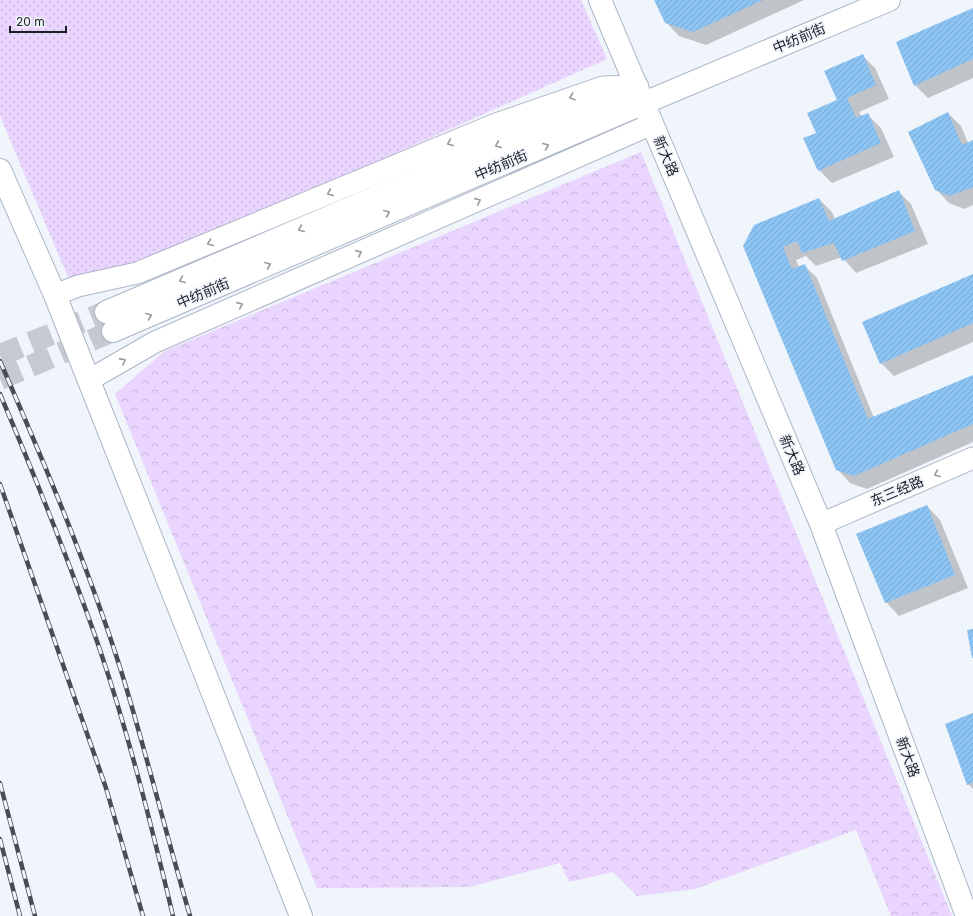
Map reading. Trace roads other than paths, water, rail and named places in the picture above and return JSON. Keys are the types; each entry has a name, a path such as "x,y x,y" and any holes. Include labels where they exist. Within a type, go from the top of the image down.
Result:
{"street":[{"name":"新大路","path":"600,0 641,94 652,124 821,524 967,916"},
{"name":"中纺前街","path":"109,322 641,94 890,0"},
{"path":"55,295 78,286 137,273 496,124 603,87 641,94"},
{"path":"88,380 155,342 652,124"},
{"path":"0,170 55,295 301,916"},
{"name":"东三经路","path":"821,524 973,458"}],"tunnel":[{"path":"0,355 106,312"},
{"path":"0,379 113,331"}],"railway":[{"path":"0,361 66,517 110,636 132,707 190,916"},
{"path":"0,394 53,522 78,587 112,685 149,817 173,916"},
{"path":"0,484 106,788 143,916"},
{"path":"0,783 35,916"},
{"path":"0,839 20,916"}]}
